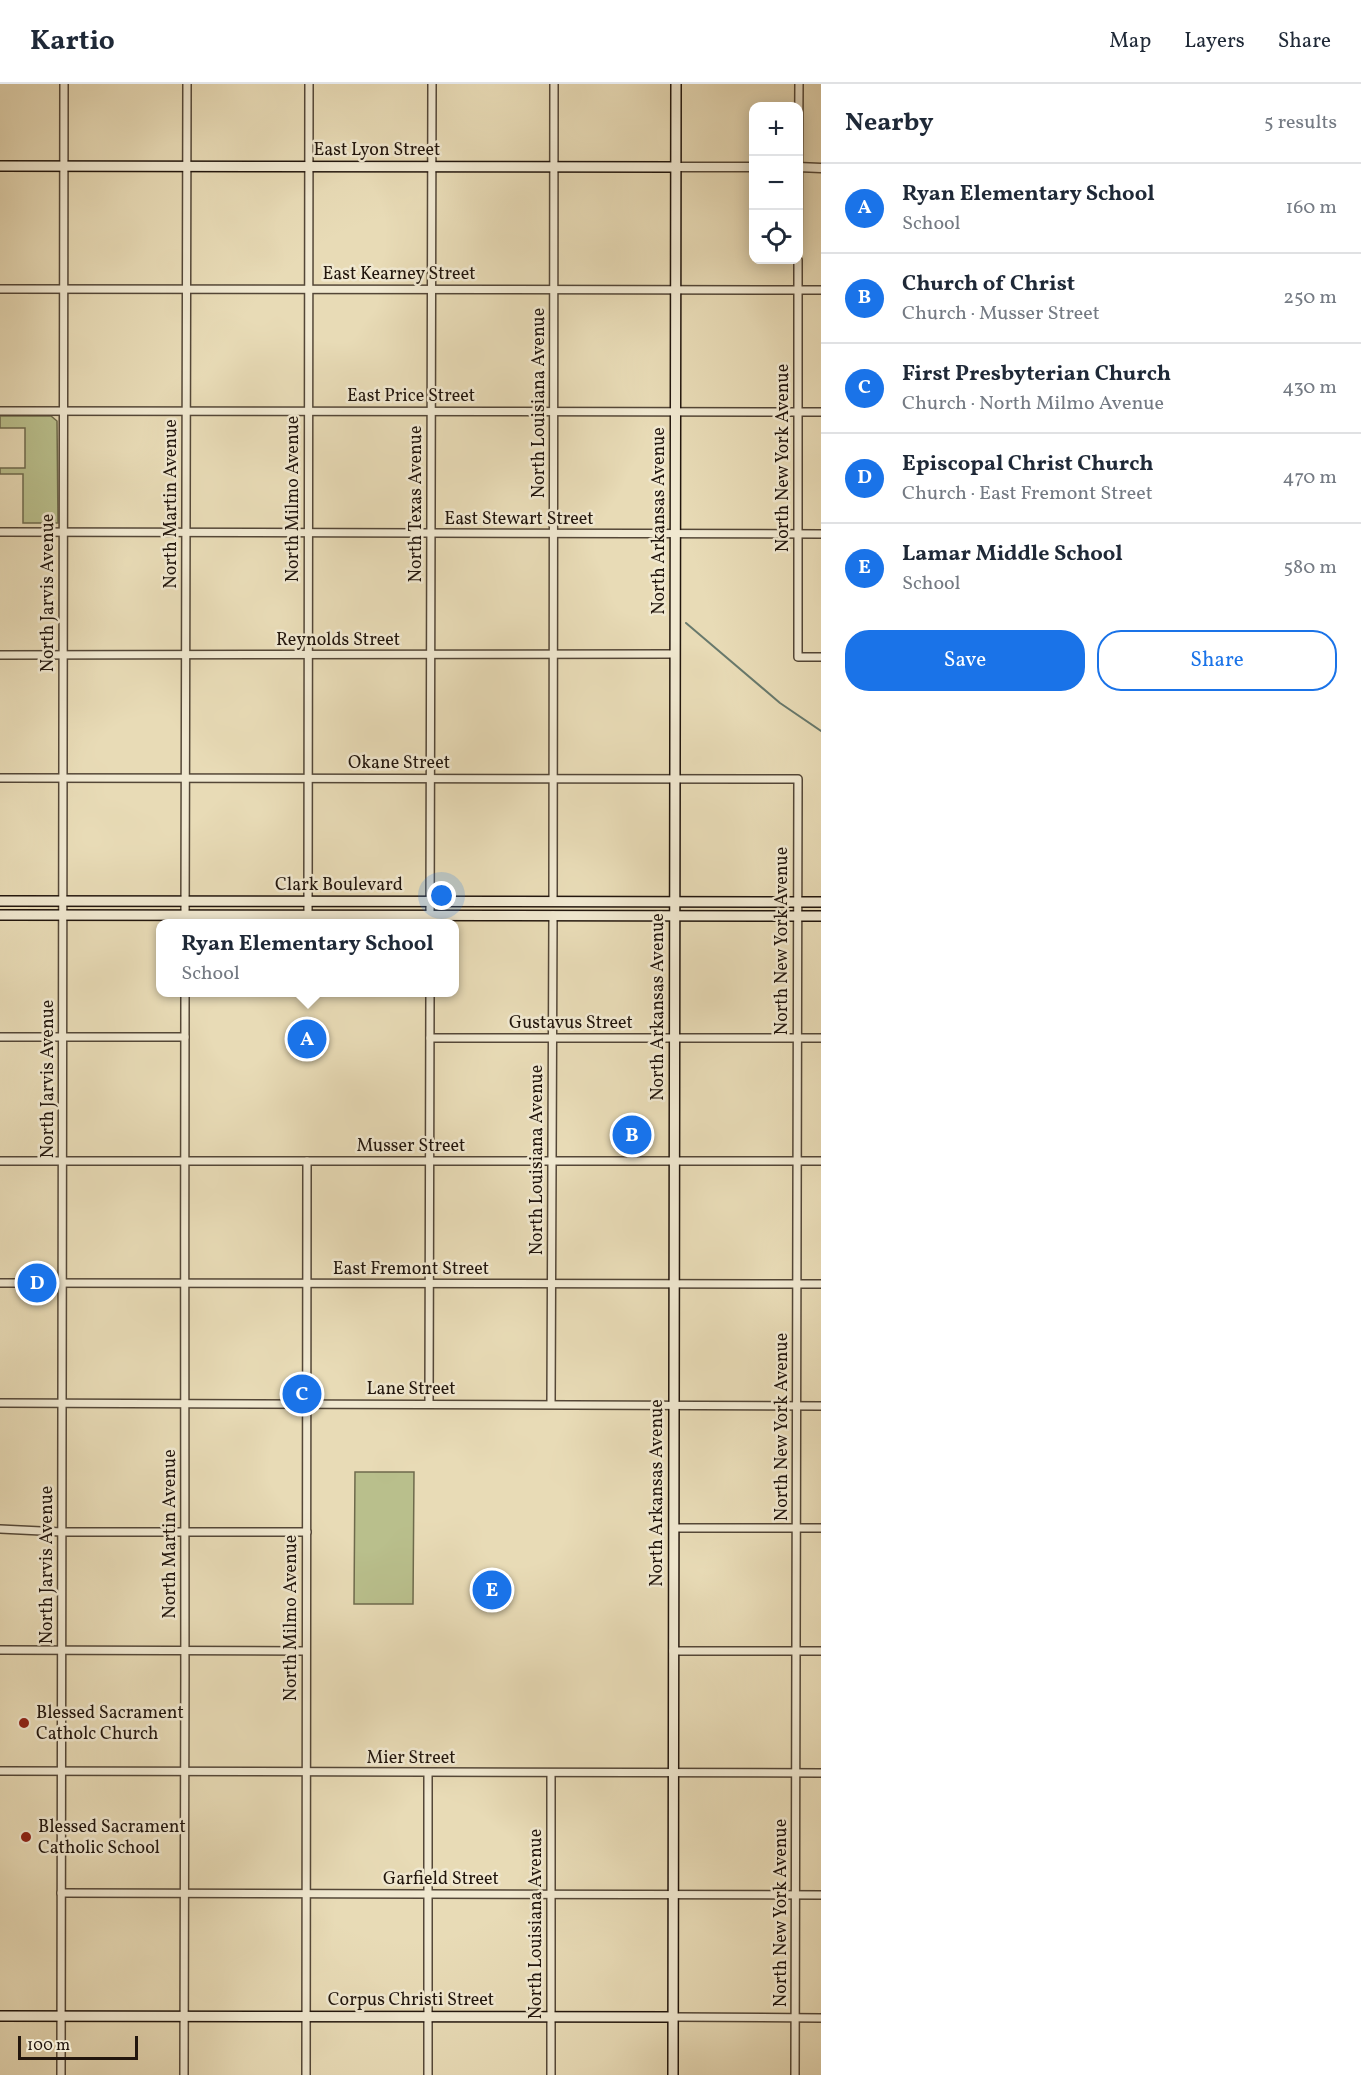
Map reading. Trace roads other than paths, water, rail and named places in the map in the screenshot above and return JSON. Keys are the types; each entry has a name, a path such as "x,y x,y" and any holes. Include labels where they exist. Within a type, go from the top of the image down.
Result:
{"main road":[{"name":"North Arkansas Avenue","path":"673,2075 676,84"},
{"name":"East Lyon Street","path":"0,166 676,167"},
{"name":"Clark Boulevard","path":"0,901 821,902"},
{"name":"Clark Boulevard","path":"0,915 185,919 308,915 430,919 553,915 821,916"},
{"name":"Corpus Christi Street","path":"0,2016 673,2017"}],"street":[{"name":"North Jarvis Avenue","path":"61,2075 64,84"},
{"name":"North Martin Avenue","path":"185,919 187,84"},
{"name":"North Milmo Avenue","path":"308,915 309,84"},
{"name":"North Texas Avenue","path":"430,919 432,84"},
{"name":"North Louisiana Avenue","path":"553,902 554,84"},
{"path":"799,84 799,156"},
{"name":"East Lyon Street","path":"676,167 749,167"},
{"path":"803,167 821,168"},
{"name":"North New York Avenue","path":"798,264 798,657 821,657"},
{"name":"East Kearney Street","path":"0,289 821,290"},
{"name":"East Price Street","path":"0,411 821,412"},
{"name":"East Stewart Street","path":"0,532 821,534"},
{"name":"Reynolds Street","path":"0,655 675,654"},
{"name":"Okane Street","path":"0,778 798,779"},
{"name":"North New York Avenue","path":"795,2075 798,779"},
{"name":"North Louisiana Avenue","path":"552,1404 553,915"},
{"name":"North Martin Avenue","path":"184,2075 185,997"},
{"path":"429,1404 430,997"},
{"path":"0,1037 185,1037"},
{"name":"Gustavus Street","path":"430,1038 821,1038"},
{"name":"Musser Street","path":"0,1161 821,1161"},
{"name":"North Milmo Avenue","path":"306,2075 307,1161"},
{"name":"East Fremont Street","path":"0,1283 821,1284"},
{"name":"Lane Street","path":"0,1403 821,1406"},
{"path":"674,1528 821,1528"},
{"path":"0,1529 62,1532 307,1532"},
{"path":"0,1650 306,1651"},
{"path":"674,1651 821,1651"},
{"name":"Mier Street","path":"0,1772 821,1773"},
{"path":"428,1773 428,2075"},
{"name":"North Louisiana Avenue","path":"550,1773 551,2075"},
{"name":"Garfield Street","path":"61,1893 821,1895"},
{"name":"Corpus Christi Street","path":"673,2017 821,2018"}],"waterway":[{"path":"686,623 780,703 821,731"}],"place":[{"name":"Ryan Elementary School","path":"307,1039"},
{"name":"Church of Christ","path":"632,1135"},
{"name":"Episcopal Christ Church","path":"37,1283"},
{"name":"First Presbyterian Church","path":"302,1394"},
{"name":"Lamar Middle School","path":"492,1590"},
{"name":"Blessed Sacrament Catholc Church","path":"24,1723"},
{"name":"Blessed Sacrament Catholic School","path":"26,1837"}]}
